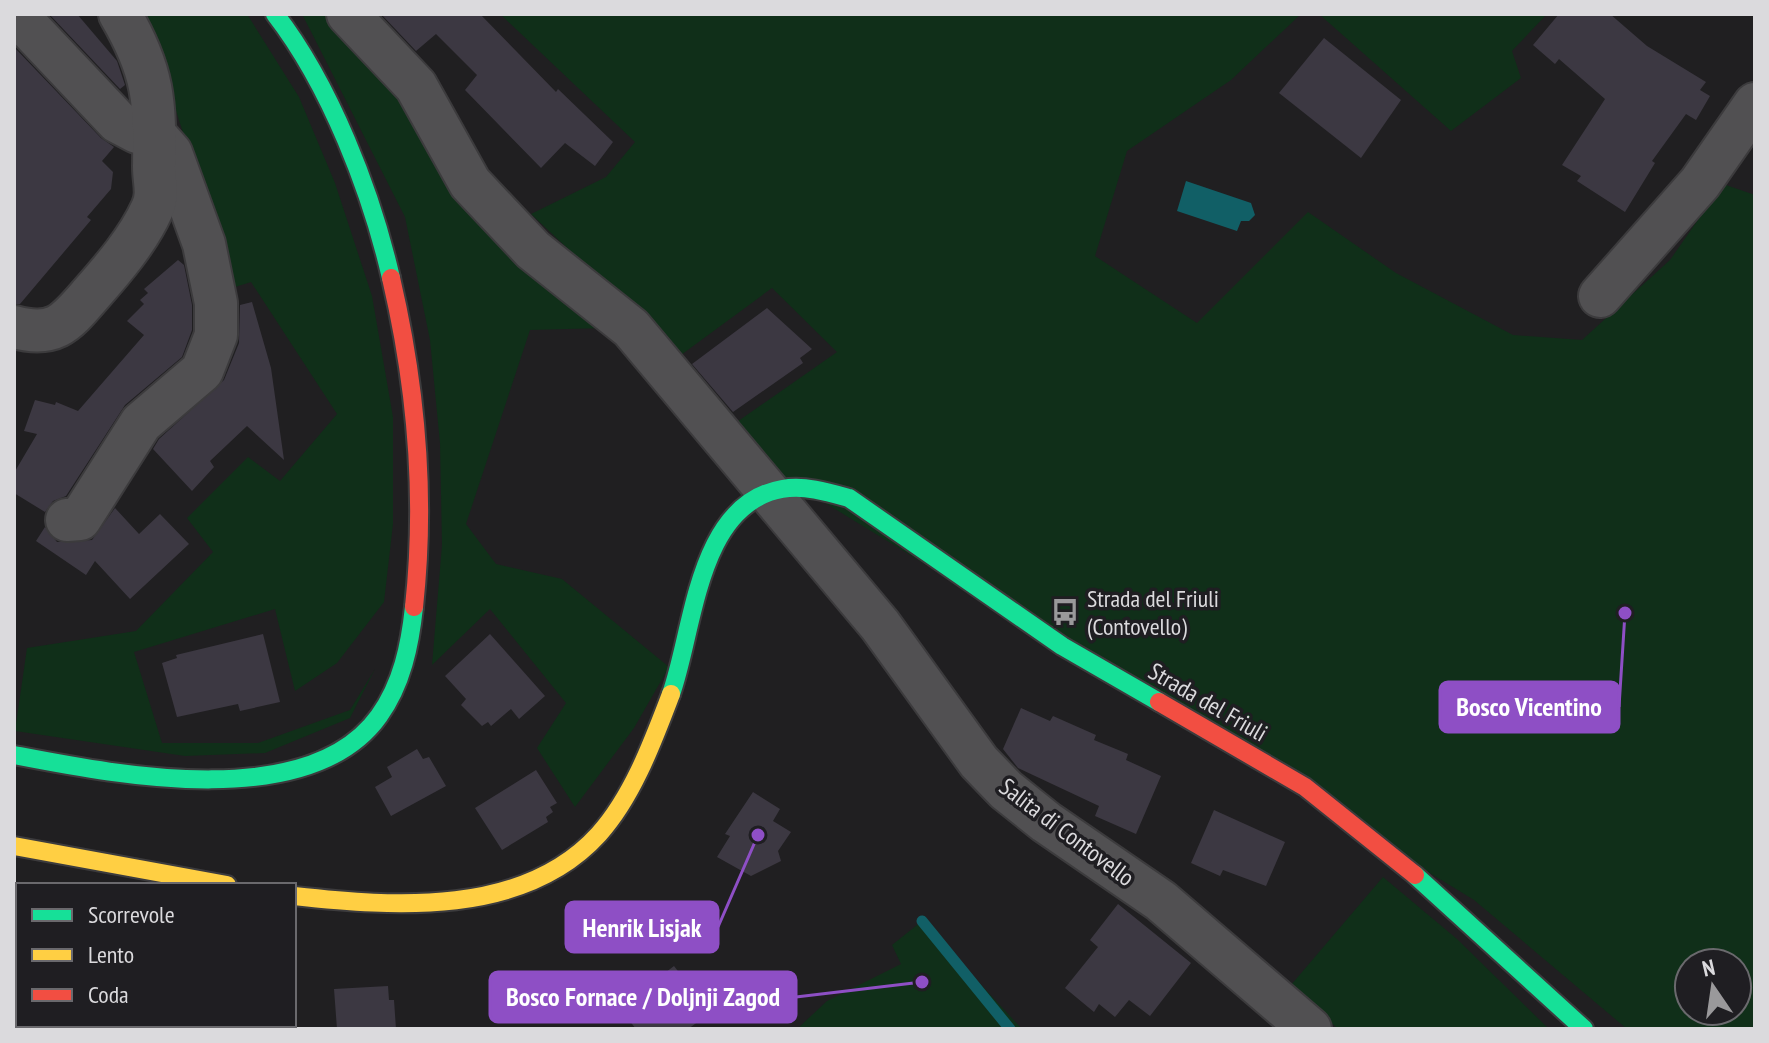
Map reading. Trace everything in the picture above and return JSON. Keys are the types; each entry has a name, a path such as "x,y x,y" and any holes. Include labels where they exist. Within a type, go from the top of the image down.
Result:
{"main road":[{"path":"14,755 152,775 198,779 260,777 303,766 342,750 371,726 390,698 405,662 414,624 420,474 409,352 394,282 368,197 339,125 287,29 275,14"},
{"name":"Strada del Friuli","path":"769,491 793,485 822,488 849,498 1062,646 1305,787 1406,867 1584,1029"},
{"path":"296,896 381,906 419,905 472,896 522,883 557,867 587,845 616,808 661,717 681,667 689,621 715,542 730,521 754,497 769,491"},
{"path":"14,846 216,883"}],"street":[{"path":"16,14 118,122 137,132 155,135 171,153 204,244 216,303 216,335 202,371 141,423 118,464 80,519 67,520"},
{"path":"14,327 50,331 66,322 126,250 153,207 157,186 148,70 143,53 120,14"},
{"name":"Salita di Contovello","path":"348,14 416,86 470,183 533,250 631,328 880,625 979,762 1006,790 1161,901 1310,1029"},
{"path":"1600,296 1700,183 1755,104"}],"green space":[{"path":"138,14 247,14 299,97 335,183 372,296 393,417 393,524 384,602 337,663 295,691 275,609 134,652 162,743 258,743 350,710 375,669 350,718 265,753 185,756 15,731 27,648 136,631 213,552 187,518 248,457 280,481 337,414 251,282 232,288 155,44"},
{"path":"302,14 330,14 605,328 530,330 466,524 496,564 562,579 669,667 634,728 575,807 537,748 566,703 490,609 432,665 442,545 440,443 430,340 405,217"},
{"path":"500,14 1301,14 1231,80 1127,151 1095,256 1197,323 1308,212 1396,273 1513,335 1582,340 1670,260 1723,184 1755,195 1755,1029 1627,1029 1474,900 768,468 734,424 837,352 772,288 681,355 531,214 606,177 635,142"},
{"path":"1319,14 1547,14 1512,51 1521,78 1451,131"},
{"path":"1383,877 1457,939 1549,1029 1338,1029 1291,985"},
{"path":"922,921 1022,1029 797,1029 827,1001 901,964 892,945"},
{"path":"14,928 16,1027 175,1029 14,1029"}],"water":[{"path":"1186,181 1251,203 1255,215 1249,221 1241,221 1237,231 1177,211"}],"building":[{"path":"49,14 77,14 117,61 125,85 120,89"},
{"path":"381,14 480,14 556,92 558,89 613,142 595,166 565,143 541,168 465,90 477,75 436,34 416,51"},
{"path":"1559,14 1610,14 1647,46 1706,82 1700,90 1710,96 1696,120 1686,114 1652,161 1655,163 1625,212 1577,181 1581,176 1562,165 1605,99 1559,59 1555,64 1533,45"},
{"path":"1324,38 1401,100 1361,158 1279,93"},
{"path":"14,47 101,138 114,147 102,161 113,172 111,189 87,217 91,220 20,304 14,304"},
{"path":"178,260 184,265 192,305 192,330 182,357 125,405 66,496 53,501 45,512 14,493 14,473 37,434 24,431 35,400 55,405 56,402 78,411 144,335 127,321 144,304 140,300 148,293 144,289"},
{"path":"252,302 271,368 284,460 247,426 210,461 214,467 192,491 153,449 159,439 224,380 239,343 240,305"},
{"path":"767,308 812,349 800,358 803,363 733,412 692,364"},
{"path":"115,508 139,534 160,514 189,544 130,599 95,561 86,575 36,541 45,527 57,542 92,540"},
{"path":"263,634 280,702 240,711 238,704 177,717 162,663 177,658 176,655"},
{"path":"490,634 545,696 519,719 511,709 491,726 488,722 482,726 461,705 466,699 445,676"},
{"path":"1021,708 1050,721 1053,716 1096,735 1094,740 1128,754 1126,760 1161,776 1136,834 1095,816 1099,806 1018,768 1003,749"},
{"path":"417,749 423,759 429,757 446,786 391,816 375,787 392,777 387,767"},
{"path":"536,770 557,803 550,807 553,812 546,817 548,822 502,850 475,808"},
{"path":"753,792 780,809 773,821 791,832 778,851 781,861 751,876 717,857 730,836 725,834"},
{"path":"1214,810 1285,842 1266,886 1223,870 1220,876 1191,863"},
{"path":"1118,904 1191,963 1150,1016 1129,1000 1115,1017 1099,1004 1094,1012 1065,988 1098,947 1090,940"},
{"path":"674,966 710,1013 688,1029 636,1029 614,1001 637,982 644,989"},
{"path":"388,986 389,1000 394,1000 396,1029 337,1029 334,989"}],"waterway":[{"path":"922,921 1010,1029"}],"traffic: fast":[{"path":"275,14 314,73 346,140 372,210 391,278"},
{"path":"671,694 703,573 732,518 754,499 782,489 799,488 849,498 1062,646 1159,702"},
{"path":"14,755 103,771 207,779 259,776 306,766 347,747 379,716 394,691 404,664 414,607"},
{"path":"1415,875 1584,1029"}],"traffic: slow":[{"path":"296,896 415,903 496,893 534,880 568,861 611,819 641,767 671,694"},
{"path":"14,846 216,883"}],"traffic: jam":[{"path":"391,278 407,359 419,483 414,607"},
{"path":"1159,702 1305,787 1415,875"}],"place":[{"name":"Strada del Friuli (Contovello)","path":"1065,612"},
{"name":"Bosco Vicentino","path":"1625,613"},
{"name":"Henrik Lisjak","path":"758,835"},
{"name":"Bosco Fornace / Doljnji Zagod","path":"922,982"}]}
